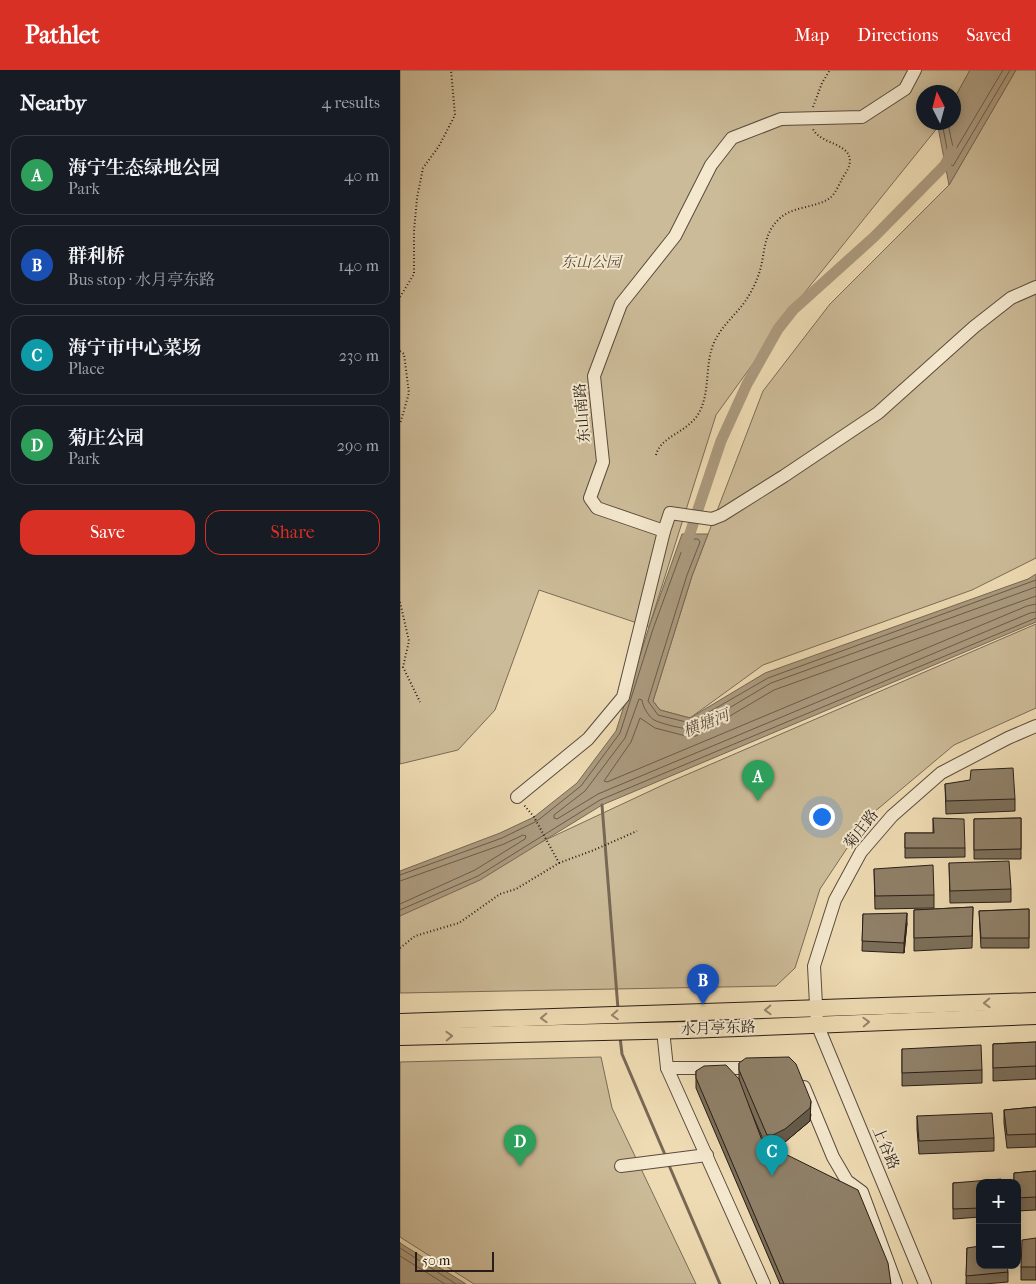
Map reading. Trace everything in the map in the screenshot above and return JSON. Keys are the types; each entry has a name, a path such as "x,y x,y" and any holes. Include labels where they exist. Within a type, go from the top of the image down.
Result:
{"main road":[{"name":"水月亭东路","path":"638,1022 663,1030 817,1016 1036,1001"},
{"name":"水月亭东路","path":"400,1037 593,1024 817,1016 1036,1016"},
{"name":"水月亭东路","path":"400,1022 593,1024"}],"street":[{"name":"东山南路","path":"664,531 598,508 590,498 603,462 594,376 621,304 675,236 710,166 732,138 781,119 862,117 904,90 915,70"},
{"path":"517,797 588,739 623,697 670,513 712,519 722,515 878,413 974,327 1011,298 1036,287"},
{"name":"菊庄路","path":"817,1016 814,966 835,900 862,852 892,816 941,774 1008,738 1036,726"},
{"name":"上谷路","path":"817,1016 925,1284"},
{"path":"663,1030 667,1068 764,1284"},
{"path":"667,1068 767,1068"},
{"path":"800,1077 833,1157 847,1181 862,1192 896,1284"},
{"path":"621,1166 706,1155"}],"path":[{"path":"400,297 414,274 414,231 417,198 423,168 439,146 455,116 451,70"},
{"path":"656,455 658,448 664,441 678,434 694,421 700,410 707,390 707,370 713,345 724,325 740,308 758,277 767,235 779,219 795,208 821,203 832,197 850,165 850,156 845,150 827,142 813,131 812,110 822,83 830,70"},
{"path":"400,351 404,354 409,393 400,424"},
{"path":"400,602 409,641 403,667 420,702"},
{"path":"517,797 534,817 559,863"},
{"path":"400,948 415,936 459,923 494,897 516,889 559,863 637,831"}],"green space":[{"name":"东山公园","path":"400,70 970,70 961,86 916,85 916,130 936,130 801,297 716,415 649,627 539,590 495,710 458,750 400,764"},
{"path":"1016,70 1036,70 1036,558 972,590 763,665 690,718 660,710 653,701 692,576 763,391 830,304 949,185"},
{"path":"1036,624 1036,708 954,745 867,818 820,889 795,968 776,986 400,993 400,908 665,784"},
{"path":"601,1057 612,1108 696,1284 474,1284 400,1237 400,1062"}],"water":[{"path":"970,70 1016,70 949,185 939,130 961,130 961,86"},
{"name":"横塘河","path":"682,534 708,534 692,576 653,701 660,710 690,718 765,673 1028,579 1036,574 1036,622 602,805 480,880 400,916 400,871 500,833 534,817 577,783 616,731 649,627"},
{"path":"400,1243 466,1284 400,1284"}],"building":[{"path":"1013,768 1015,799 946,801 945,784 970,780 971,770"},
{"path":"933,818 964,819 965,848 905,848 905,833 934,833"},
{"path":"1021,818 1021,849 974,850 974,819"},
{"path":"1009,861 1011,889 950,891 949,863"},
{"path":"933,865 934,895 875,896 874,869"},
{"path":"973,907 972,936 914,938 914,910"},
{"path":"1029,909 1029,938 981,938 979,911"},
{"path":"907,913 904,943 862,941 863,914"},
{"path":"1036,1042 1036,1066 993,1068 993,1044"},
{"path":"981,1045 982,1070 902,1073 902,1049"},
{"path":"789,1057 796,1064 811,1101 810,1108 785,1129 773,1135 767,1135 739,1070 739,1063 746,1058"},
{"path":"726,1065 739,1079 763,1143 858,1190 888,1263 891,1284 784,1284 696,1078 696,1071 704,1066"},
{"path":"1036,1107 1036,1134 1007,1135 1004,1110"},
{"path":"992,1113 994,1138 919,1141 917,1116"},
{"path":"1036,1171 1036,1197 1021,1198 1021,1179 1014,1179 1014,1173"},
{"path":"976,1181 976,1208 953,1209 953,1183"},
{"path":"1036,1238 1036,1267 1021,1267 1022,1240"},
{"path":"976,1247 976,1269 1008,1269 1008,1272 966,1276 967,1248"}],"waterway":[{"path":"685,548 721,441 747,384 778,329 793,310 874,237 945,165 952,151"},
{"path":"602,805 618,1009"},
{"path":"620,1037 622,1054 666,1157"},
{"path":"668,1163 720,1284"}],"place":[{"name":"海宁生态绿地公园","path":"758,801"},
{"name":"群利桥","path":"703,1005"},
{"name":"菊庄公园","path":"520,1166"},
{"name":"海宁市中心菜场","path":"772,1176"}]}
